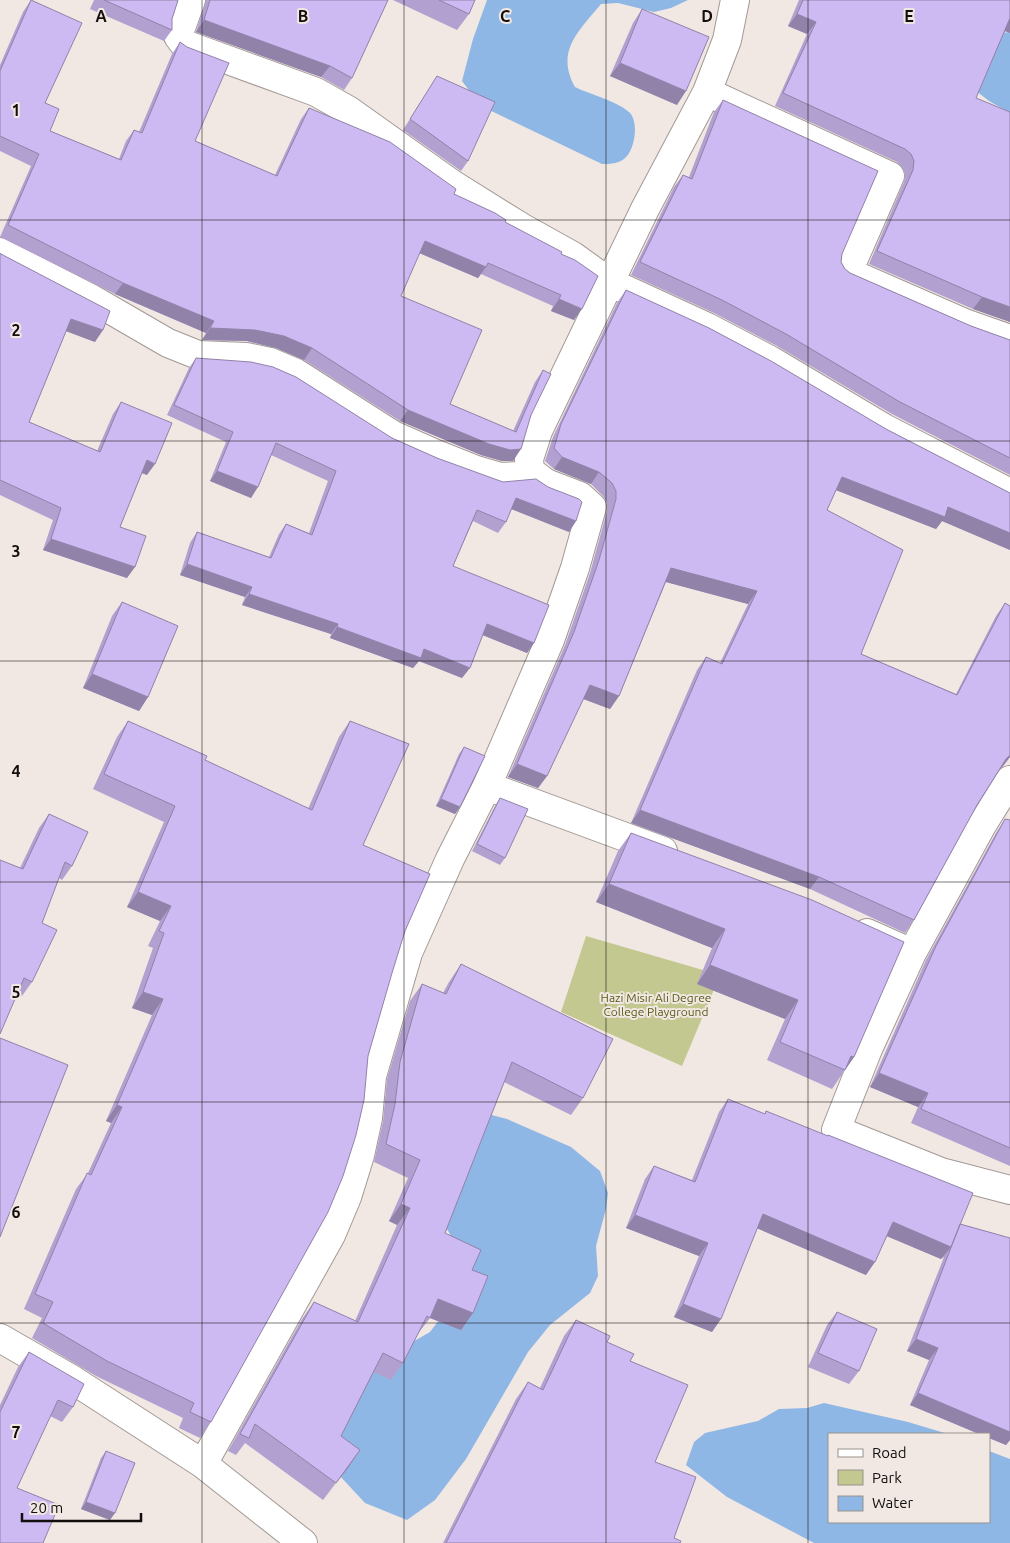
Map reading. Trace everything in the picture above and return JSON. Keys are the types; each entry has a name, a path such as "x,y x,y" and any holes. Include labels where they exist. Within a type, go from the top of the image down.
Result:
{"street":[{"path":"192,0 178,36 184,44 316,92 348,110 460,189 573,256 609,282 770,360 884,428 1010,493"},
{"path":"203,1464 331,1235 347,1197 368,1118 372,1076 376,1058 408,953 446,868 487,786 560,614 592,507 580,496 546,483 530,471 529,459 538,432 609,282 707,92 727,40 736,0"},
{"path":"707,92 890,176 848,272 967,324 1010,339"},
{"path":"0,252 92,299 168,343 198,355 246,357 270,362 296,373 393,435 436,454 476,470 500,477 520,476 530,471"},
{"path":"1010,780 1000,817 912,952 868,1049 836,1130 941,1172 1010,1190"},
{"path":"487,786 684,858"},
{"path":"847,924 912,952"},
{"path":"0,1338 73,1380 203,1464 303,1543"}],"green space":[{"name":"Hazi Misir Ali Degree College Playground","path":"586,936 720,975 682,1066 561,1012"}],"water":[{"path":"487,0 688,0 671,8 654,12 618,3 601,4 572,42 568,63 569,74 575,87 617,104 632,116 635,128 634,140 630,152 624,159 615,163 602,164 481,106 462,81 473,39"},
{"path":"1010,32 1010,113 989,101 966,83 993,34"},
{"path":"484,1113 507,1119 571,1147 600,1171 608,1193 606,1209 596,1246 598,1276 590,1293 550,1325 528,1352 466,1459 435,1500 407,1520 365,1503 339,1475 333,1403 409,1344 430,1332 448,1308 453,1239 440,1218"},
{"path":"824,1403 908,1422 945,1433 828,1433 828,1523 990,1523 990,1451 1010,1459 1010,1543 814,1543 727,1497 686,1465 694,1442 705,1433 758,1421 779,1409 807,1408"}],"building":[{"path":"31,0 82,23 45,103 59,109 50,131 121,160 134,130 142,133 180,42 187,47 229,63 195,141 277,176 309,108 390,142 456,189 454,194 495,213 506,220 505,222 562,252 561,254 575,260 598,276 582,309 559,299 561,295 488,263 486,267 425,241 401,296 482,330 450,404 516,432 543,370 551,374 531,415 521,449 510,450 489,444 408,410 312,348 284,336 255,330 210,328 214,321 123,283 8,225 39,154 0,136 0,71"},
{"path":"104,0 178,0 172,19 172,30"},
{"path":"210,0 388,0 352,78 330,66 204,20"},
{"path":"439,0 475,0 469,14"},
{"path":"803,0 1010,0 1010,18 976,98 1010,112 1010,307 982,297 877,251 913,170 914,161 911,154 905,149 783,93 816,22 797,14"},
{"path":"642,9 709,37 686,91 620,63"},
{"path":"437,76 495,102 468,161 410,119"},
{"path":"723,100 878,171 842,254 841,262 850,273 971,326 1010,340 1010,458 900,402 786,334 722,300 640,262 683,175 692,179"},
{"path":"0,253 110,311 103,330 71,319 29,422 100,452 121,402 172,423 155,464 147,460 120,527 146,536 135,567 51,539 61,508 0,480"},
{"path":"626,290 709,328 771,361 886,429 1010,493 1010,533 948,507 945,517 842,477 827,510 903,550 861,654 957,695 1005,603 1010,606 1010,755 977,805 914,920 819,877 640,810 706,657 722,664 757,591 671,568 619,696 590,685 547,776 517,764 574,632 599,560 616,499 616,491 612,483 599,472 562,457 554,448 561,424"},
{"path":"196,358 251,362 273,367 296,377 392,438 437,458 503,482 536,479 548,487 579,499 582,502 576,521 516,498 506,522 477,510 453,566 549,605 534,643 487,624 470,668 424,649 421,658 337,627 338,624 249,594 252,587 187,564 197,532 271,558 286,524 312,535 336,471 276,443 258,487 217,471 233,432 174,405"},
{"path":"122,602 178,626 148,697 92,674"},
{"path":"128,721 207,756 205,760 312,810 350,721 409,744 363,845 430,874 405,931 368,1056 364,1100 356,1135 343,1176 328,1212 211,1422 190,1412 194,1403 107,1361 43,1323 53,1302 35,1294 87,1173 91,1175 122,1107 117,1105 163,999 143,992 164,933 159,931 171,906 138,892 175,806 104,774"},
{"path":"464,747 485,756 460,807 441,799"},
{"path":"500,798 528,809 505,858 477,844"},
{"path":"49,814 88,832 72,866 65,862 42,923 57,930 32,982 24,978 0,1034 0,860 23,869"},
{"path":"1005,819 1010,820 1010,1148 921,1109 928,1093 879,1073 936,946"},
{"path":"631,833 812,900 904,942 854,1057 851,1056 845,1070 780,1042 798,1000 710,965 725,929 609,884"},
{"path":"461,964 613,1039 583,1098 512,1062 445,1233 481,1250 472,1270 488,1276 473,1313 438,1299 430,1318 427,1316 403,1363 383,1353 341,1436 360,1450 336,1483 255,1424 249,1438 240,1434 314,1302 358,1322 410,1208 401,1204 420,1160 386,1144 395,1104 400,1062 422,984 446,994"},
{"path":"0,1038 68,1065 0,1237"},
{"path":"728,1099 765,1114 766,1111 973,1193 951,1247 893,1222 875,1262 763,1214 721,1319 683,1304 708,1243 635,1215 654,1166 695,1182"},
{"path":"960,1224 1010,1238 1010,1432 918,1393 938,1348 916,1339"},
{"path":"837,1312 877,1329 859,1371 818,1353"},
{"path":"576,1320 610,1336 607,1342 634,1354 630,1361 688,1385 655,1462 696,1477 674,1538 681,1541 680,1543 446,1543 528,1382 543,1390"},
{"path":"29,1352 84,1384 73,1407 58,1400 17,1488 59,1505 43,1543 0,1543 0,1412"},
{"path":"106,1451 135,1463 115,1513 86,1502"}]}
